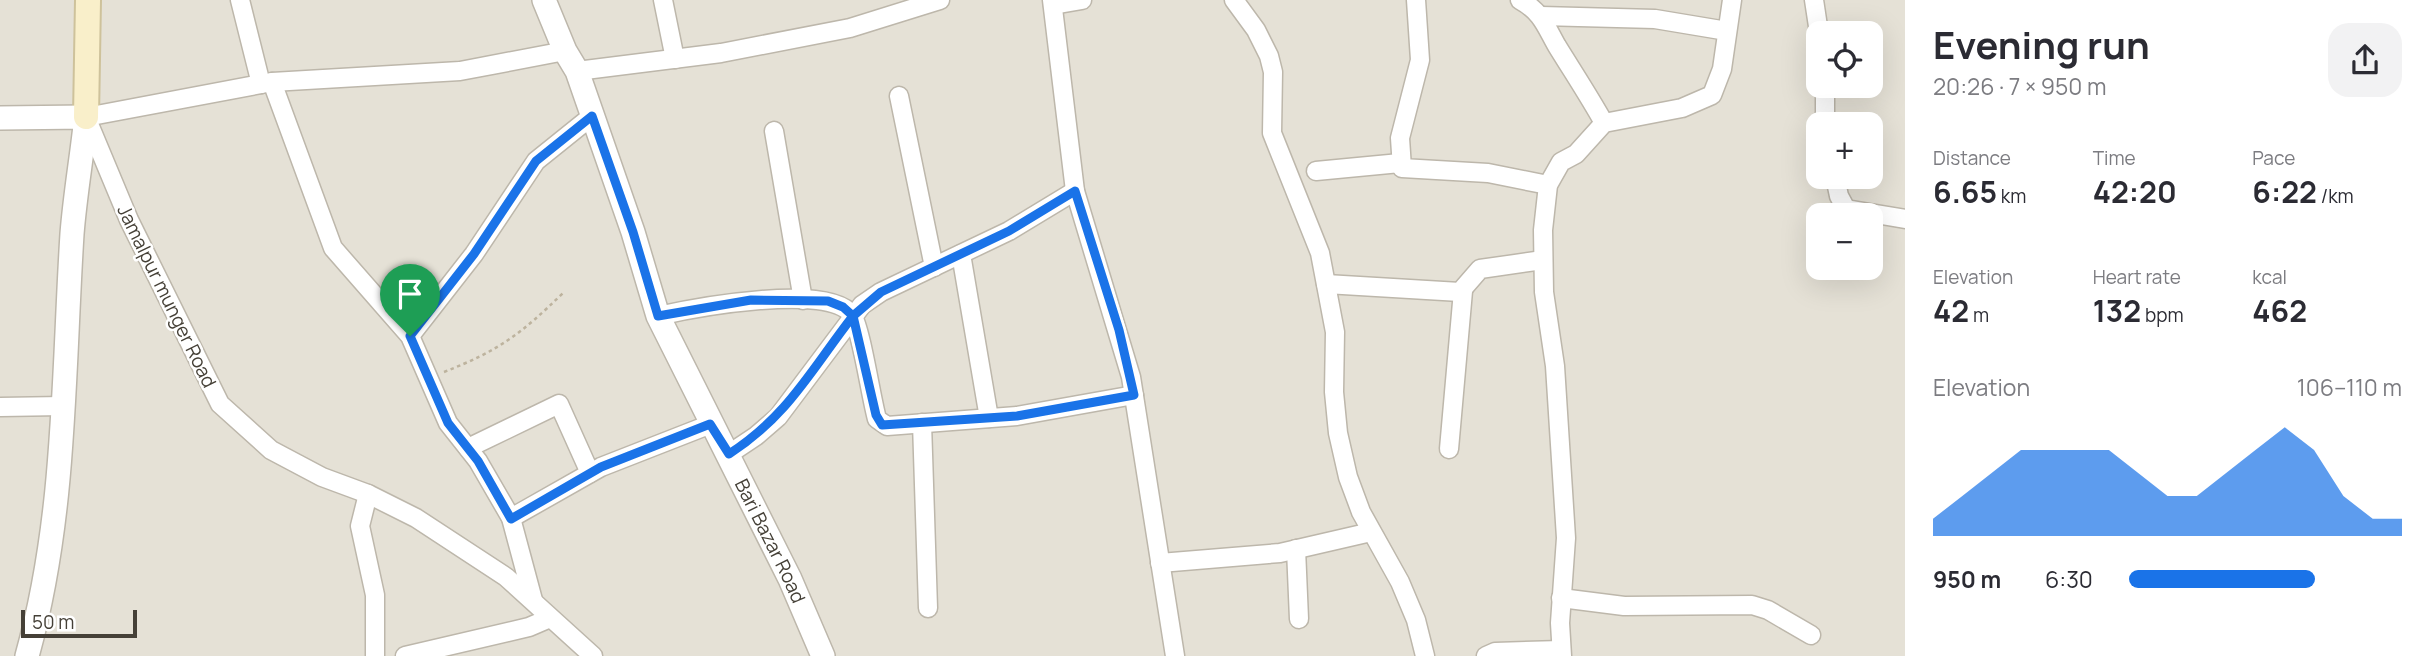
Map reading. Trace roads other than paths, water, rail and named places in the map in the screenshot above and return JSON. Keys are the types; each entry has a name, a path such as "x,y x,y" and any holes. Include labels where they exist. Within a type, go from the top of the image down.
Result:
{"main road":[{"path":"86,117 88,0"}],"street":[{"path":"240,0 267,83 333,248 410,336 448,423 468,449 511,519 533,601"},
{"name":"Bari Bazar Road","path":"544,0 592,116 633,232 658,316 790,579 823,656"},
{"path":"663,0 675,59"},
{"path":"1082,0 1053,3 1075,191 1119,330 1134,395 1175,656"},
{"path":"1234,0 1256,30 1269,56 1273,72 1272,133 1313,229 1335,332 1334,392 1338,433 1348,477 1371,532 1400,582 1416,620 1425,656"},
{"path":"1417,0 1420,60 1404,120 1401,163 1406,170 1488,173 1548,185"},
{"path":"1520,0 1541,16 1604,123"},
{"path":"1486,656 1495,652 1561,653 1561,598 1566,538 1556,379 1544,292 1543,260 1548,185 1561,162 1576,154 1604,123 1682,108 1712,95 1722,69 1732,0"},
{"path":"1814,0 1817,21"},
{"path":"0,118 86,117 267,83 571,61 675,59 850,29 928,2"},
{"path":"1541,16 1654,19 1727,31"},
{"path":"899,96 934,268"},
{"path":"410,336 474,254 536,161 592,116"},
{"path":"27,656 40,609 54,527 73,231 86,117"},
{"name":"Jamalpur munger Road","path":"86,117 151,265 220,404 271,450 321,477 369,494 416,518 469,552 506,577 593,656"},
{"path":"774,131 803,300"},
{"path":"1316,171 1401,163"},
{"path":"1838,189 1846,209 1905,219"},
{"path":"729,454 778,417 853,316 881,292 1009,231 1075,191"},
{"path":"961,254 989,418"},
{"path":"1449,449 1463,291 1480,269 1543,260"},
{"path":"1326,284 1463,291"},
{"path":"658,316 726,302 803,300 836,303 853,316 879,423 887,426 989,418 1134,395"},
{"path":"468,449 559,404 590,473"},
{"path":"0,407 63,406"},
{"path":"922,423 928,608"},
{"path":"511,519 590,473 710,424"},
{"path":"369,494 360,526 375,595 375,656"},
{"path":"1160,563 1246,558 1371,532"},
{"path":"1296,549 1299,618"},
{"path":"1561,598 1624,606 1752,605 1768,610 1811,635"},
{"path":"405,656 529,627 550,618"}]}
